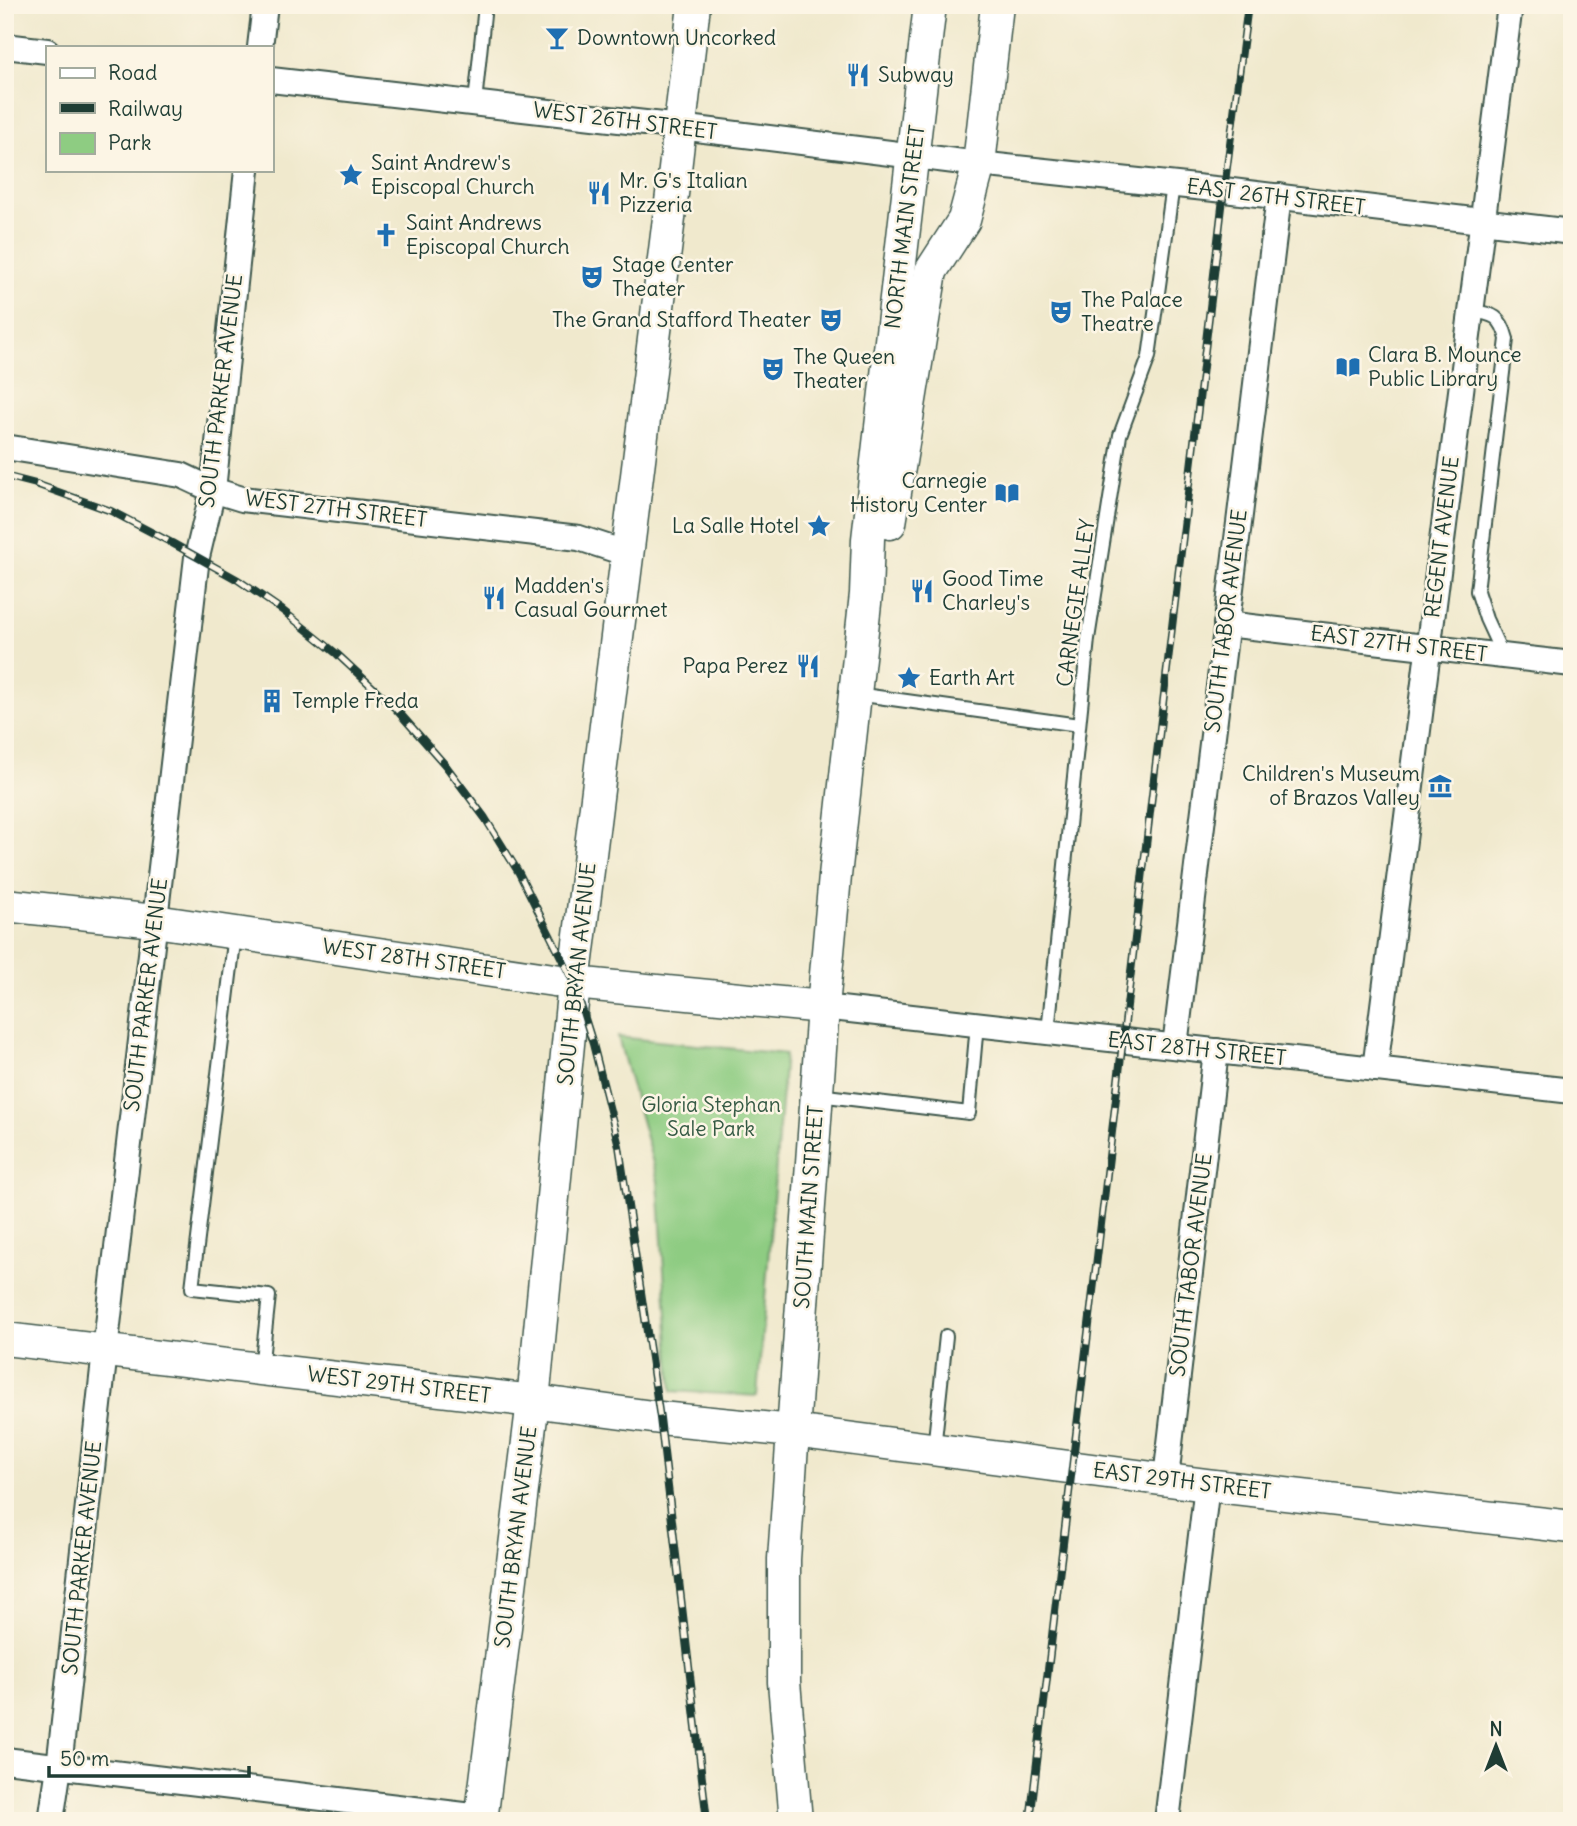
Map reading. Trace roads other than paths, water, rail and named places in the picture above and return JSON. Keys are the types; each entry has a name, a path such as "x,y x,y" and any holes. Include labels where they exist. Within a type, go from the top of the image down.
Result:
{"street":[{"path":"260,46 265,5"},
{"name":"SOUTH BRYAN AVENUE","path":"481,1819 533,1401 574,984 694,5"},
{"name":"NORTH MAIN STREET","path":"866,594 868,540 930,5"},
{"name":"NORTH MAIN STREET","path":"866,594 886,547 931,271 964,220 979,164 997,5"},
{"name":"REGENT AVENUE","path":"1375,1069 1510,5"},
{"path":"5,46 46,51"},
{"name":"WEST 26TH STREET","path":"273,79 979,164"},
{"name":"EAST 26TH STREET","path":"979,164 1279,196 1572,232"},
{"name":"SOUTH PARKER AVENUE","path":"51,1821 197,557 213,490 247,172"},
{"name":"SOUTH TABOR AVENUE","path":"1175,1046 1279,196"},
{"name":"WEST 27TH STREET","path":"5,447 181,475 213,490 242,499 579,538 628,554"},
{"name":"SOUTH MAIN STREET","path":"796,1821 784,1682 784,1573 823,1007 866,594"},
{"name":"EAST 27TH STREET","path":"1226,624 1572,664"},
{"name":"WEST 28TH STREET","path":"5,905 155,921 574,984 823,1007"},
{"name":"EAST 28TH STREET","path":"823,1007 1572,1091"},
{"name":"SOUTH TABOR AVENUE","path":"1166,1478 1216,1051"},
{"name":"WEST 29TH STREET","path":"5,1339 660,1418 793,1431"},
{"name":"EAST 29TH STREET","path":"793,1431 1207,1485 1572,1527"},
{"path":"1167,1821 1207,1485"},
{"path":"5,1760 481,1819"}],"lane":[{"path":"475,103 485,5"},
{"name":"CARNEGIE ALLEY","path":"1048,1032 1088,639 1120,435 1149,357 1174,185"},
{"path":"1471,311 1495,315 1503,325 1507,339 1477,591 1503,656"},
{"path":"856,694 1079,725"},
{"path":"235,933 192,1287 269,1296 261,1369"},
{"path":"817,1095 969,1113 977,1024"},
{"path":"934,1449 946,1336"}],"railway":[{"path":"1030,1821 1248,5"},
{"path":"5,476 36,484 111,511 238,580 282,610 337,654 395,708 446,766 485,818 519,873 574,983 619,1146 660,1418 707,1821"}],"place":[{"name":"Downtown Uncorked","path":"557,38"},
{"name":"Subway","path":"858,75"},
{"name":"Saint Andrew's Episcopal Church","path":"351,175"},
{"name":"Mr. G's Italian Pizzeria","path":"599,193"},
{"name":"Saint Andrews Episcopal Church","path":"386,235"},
{"name":"Stage Center Theater","path":"592,277"},
{"name":"The Palace Theatre","path":"1061,312"},
{"name":"The Grand Stafford Theater","path":"831,320"},
{"name":"Clara B. Mounce Public Library","path":"1348,367"},
{"name":"The Queen Theater","path":"773,369"},
{"name":"Carnegie History Center","path":"1007,493"},
{"name":"La Salle Hotel","path":"819,526"},
{"name":"Good Time Charley's","path":"922,591"},
{"name":"Madden's Casual Gourmet","path":"494,598"},
{"name":"Papa Perez","path":"808,666"},
{"name":"Earth Art","path":"909,678"},
{"name":"Temple Freda","path":"272,701"},
{"name":"Children's Museum of Brazos Valley","path":"1440,786"}],"park label":[{"name":"Gloria Stephan Sale Park","path":"711,1117"}]}
